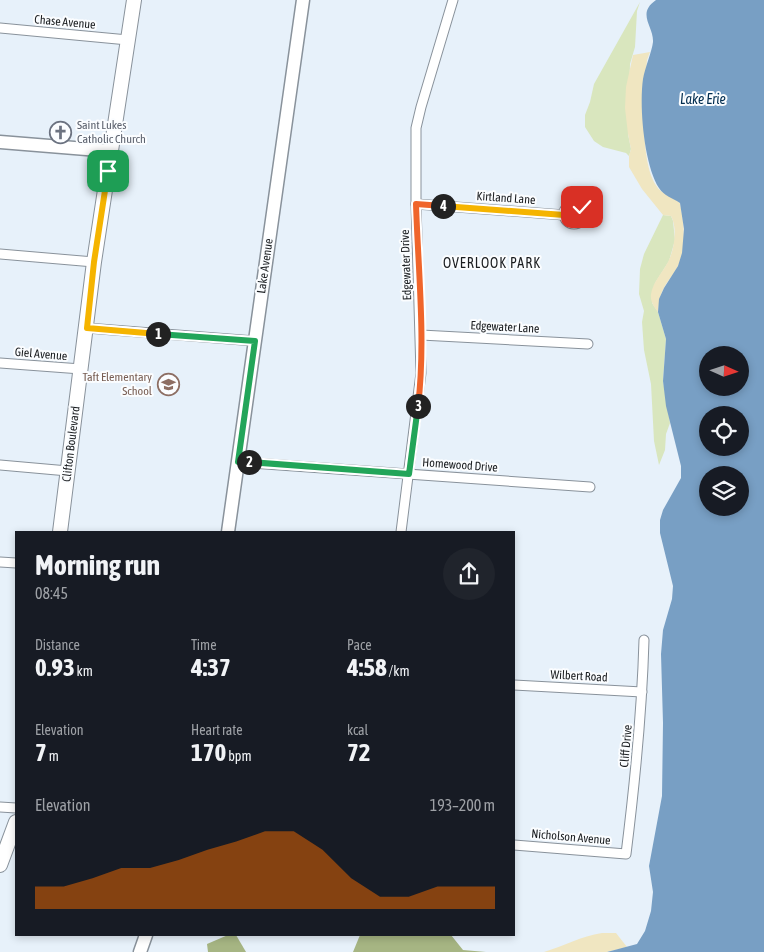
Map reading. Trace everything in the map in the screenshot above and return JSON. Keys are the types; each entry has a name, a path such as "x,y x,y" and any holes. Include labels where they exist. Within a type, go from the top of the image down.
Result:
{"main road":[{"name":"Clifton Boulevard","path":"60,531 94,262 134,0"},
{"path":"0,865 15,825"}],"street":[{"name":"Lake Avenue","path":"228,531 303,0"},
{"name":"Edgewater Drive","path":"401,531 420,387 421,335 416,204 416,128 453,0"},
{"name":"Chase Avenue","path":"0,28 128,40"},
{"path":"0,142 111,151"},
{"name":"Kirtland Lane","path":"416,204 564,215"},
{"path":"0,254 94,262"},
{"path":"87,328 255,341"},
{"name":"Edgewater Lane","path":"421,335 588,344"},
{"name":"Giel Avenue","path":"0,363 81,369"},
{"name":"Homewood Drive","path":"238,462 590,487"},
{"path":"0,465 68,471"},
{"path":"0,562 15,563"},
{"name":"Cliff Drive","path":"626,854 635,784 644,640"},
{"name":"Wilbert Road","path":"515,685 642,692"},
{"path":"0,807 15,808"},
{"name":"Nicholson Avenue","path":"515,845 626,854"},
{"path":"140,952 146,936"}],"green space":[{"path":"640,2 637,11 635,47 630,64 628,134 631,149 629,156 626,153 603,147 594,141 585,127 585,115 594,84"},
{"path":"663,215 671,216 675,240 669,261 655,283 652,303 658,312 666,339 663,381 670,423 666,434 665,450 659,465 654,441 651,384 644,350 642,322 644,311 639,294 640,269 644,254"},
{"path":"226,936 237,936 246,952 208,952 207,944"},
{"path":"360,936 452,936 463,950 486,952 353,952"}],"sand":[{"path":"650,52 647,60 644,108 645,148 648,166 653,181 661,191 680,203 684,235 681,259 677,269 662,292 658,312 652,301 651,294 670,257 674,239 674,227 671,216 663,215 642,189 629,167 631,149 625,108 626,87 633,55"},
{"path":"616,933 627,947 607,952 544,952 594,934"}],"water":[{"name":"Lake Erie","path":"656,0 764,0 764,952 607,952 637,944 645,931 651,911 653,892 649,866 662,796 663,723 661,654 663,630 672,599 673,586 660,533 660,520 663,510 681,478 681,466 666,406 663,381 666,339 658,312 659,299 678,266 682,253 684,229 680,203 663,193 659,188 646,151 642,119 642,90 653,42 653,36 647,20 647,10"}],"place":[{"name":"Saint Lukes Catholic Church","path":"61,132"},
{"name":"Taft Elementary School","path":"168,384"}],"district":[{"name":"OVERLOOK PARK","path":"492,263"}],"route":[{"path":"108,171 94,262 87,328 255,341 238,462 409,474 421,373 416,204 564,215 564,211 570,204 577,204 582,207"}]}
